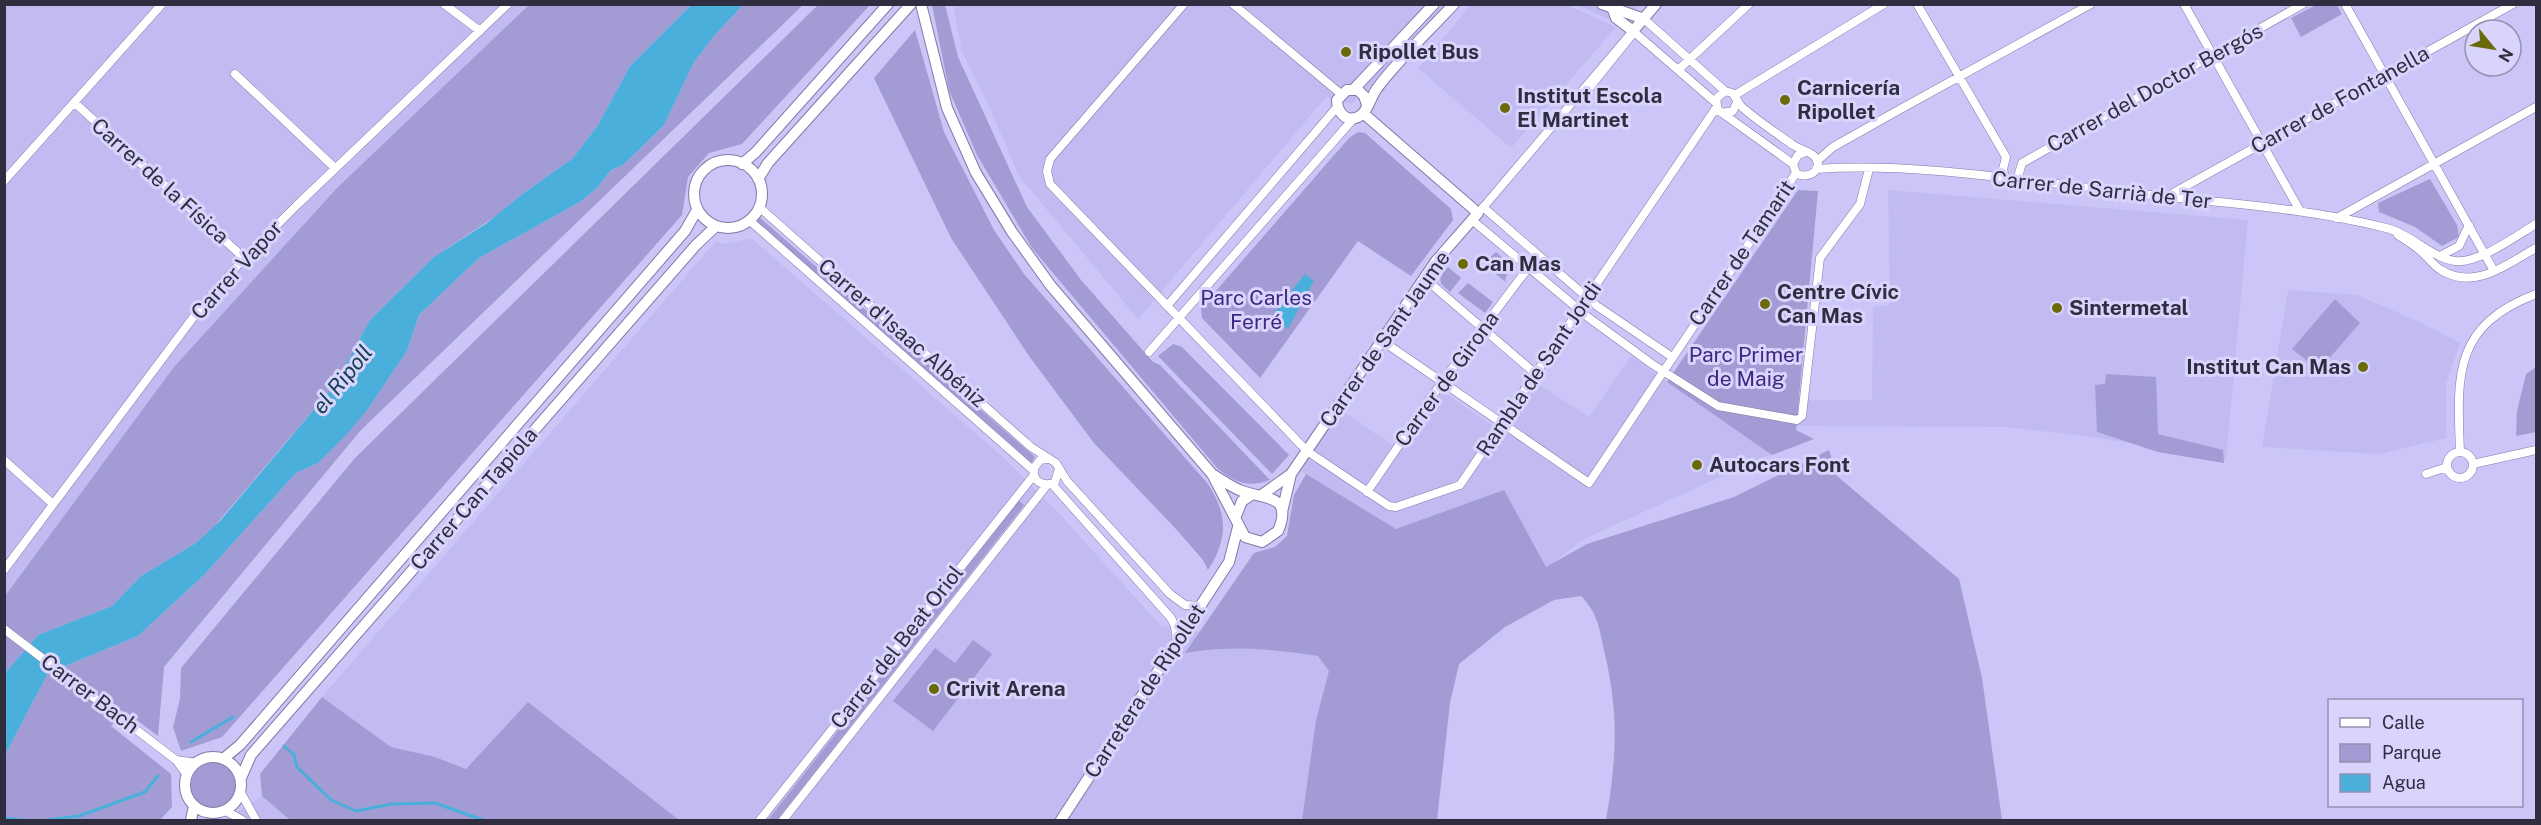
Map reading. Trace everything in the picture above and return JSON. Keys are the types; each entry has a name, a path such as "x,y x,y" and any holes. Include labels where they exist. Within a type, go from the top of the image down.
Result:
{"street":[{"path":"4,181 162,4"},
{"path":"444,4 480,31"},
{"name":"Carrer Vapor","path":"4,570 195,315 244,258 508,4"},
{"path":"742,164 756,152 888,4"},
{"path":"758,180 768,164 911,4"},
{"path":"921,4 931,52 947,108 976,172 1012,232 1051,286 1212,474 1245,537 1252,541 1272,538 1282,522 1282,513 1276,502 1228,484 1212,474"},
{"name":"Rambla de Sant Jordi","path":"1184,4 1050,159 1047,171 1050,184 1307,450 1367,492 1396,507 1460,485 1718,107"},
{"path":"1233,4 1341,94"},
{"path":"1341,94 1354,89 1434,4"},
{"path":"1149,352 1361,112 1378,87 1454,4"},
{"path":"1602,4 1613,10 1619,9 1644,19 1725,91 1806,153 1817,165"},
{"name":"Carrer de Sant Jaume","path":"1282,513 1291,474 1424,278 1478,213 1494,198 1615,58 1656,4"},
{"path":"1678,70 1749,4"},
{"path":"1718,107 1732,111 1736,98 1884,4"},
{"path":"1917,4 2006,157 2003,169 2005,178"},
{"path":"1613,10 1616,18 1634,31 1718,107 1793,164 1796,173 1807,176 1833,147 2091,4"},
{"path":"2184,4 2300,211"},
{"name":"Carrer del Doctor Bergós","path":"2017,180 2022,163 2303,4"},
{"path":"2345,4 2493,269"},
{"name":"Carrer de Fontanella","path":"2166,197 2513,4"},
{"path":"235,74 335,168"},
{"path":"1354,89 1364,96 1361,112"},
{"path":"1718,107 1717,96 1725,91"},
{"path":"1167,306 1337,107 1341,94"},
{"name":"Carrer de la Física","path":"75,103 244,258"},
{"path":"1337,107 1344,117 1361,112"},
{"path":"2337,218 2536,107"},
{"path":"1361,112 1478,213 1587,298 1672,357"},
{"path":"1793,164 1797,155 1806,153"},
{"path":"717,162 742,164 758,180 761,188 759,207 749,220 734,228 716,226 707,222 697,210 695,188 702,172 717,162"},
{"name":"Carrer de Sarrià de Ter","path":"1817,165 2005,178 2300,211 2386,228 2409,235 2440,256 2454,261 2472,260 2536,224"},
{"path":"1478,213 1529,267 1580,309 1663,370 1718,406 1797,420 1802,416 1820,258 1860,204 1869,169"},
{"name":"Carrer de Tamarit","path":"1502,423 1589,483 1796,173"},
{"name":"Carrer d'Isaac Albéniz","path":"759,207 1047,459 1054,461 1067,481 1170,594 1185,605 1202,606"},
{"name":"Carrer Can Tapiola","path":"223,759 240,745 662,258 685,231 697,210"},
{"name":"Carrer d'Isaac Albéniz","path":"749,220 1034,473 1040,483 1049,484 1171,618 1175,626 1177,644"},
{"path":"2440,256 2459,246 2469,225"},
{"name":"Carrer Can Tapiola","path":"241,778 251,755 688,253 716,226"},
{"name":"Carrer de Sarrià de Ter","path":"2386,228 2418,248 2441,270 2460,278 2479,278 2536,248"},
{"name":"Carrer de Girona","path":"1367,492 1442,382 1529,267"},
{"path":"1424,278 1536,374"},
{"path":"2460,452 2457,390 2463,360 2475,335 2506,306 2536,294"},
{"path":"1381,340 1502,423"},
{"path":"2473,464 2536,450"},
{"path":"2460,452 2467,454 2473,464 2471,472 2460,478 2450,474 2447,467 2448,458 2460,452"},
{"path":"1034,473 1038,462 1047,459"},
{"path":"4,460 53,504"},
{"path":"2426,474 2447,467"},
{"path":"1049,484 1057,479 1059,469"},
{"name":"Carrer del Beat Oriol","path":"760,820 1034,473"},
{"name":"Carrer de Sant Jaume","path":"1258,494 1291,474"},
{"name":"Carrer del Beat Oriol","path":"783,820 1049,484"},
{"path":"1237,521 1242,501 1258,494"},
{"name":"Carretera de Ripollet","path":"1229,562 1237,521"},
{"name":"Carretera de Ripollet","path":"1061,820 1229,562 1252,541"},
{"name":"Carrer Bach","path":"4,629 176,760 187,776"},
{"path":"241,793 226,811 209,817 194,806 187,794 187,776 197,763 210,758 223,759 231,763 241,778 241,793 256,820"},
{"name":"Carrer Bach","path":"176,760 197,763"},
{"path":"191,820 194,806"},
{"path":"226,811 242,820"}],"shaded area":[{"path":"5,5 529,5 337,188 175,367 5,596"},
{"path":"953,5 1448,5 1352,104 1326,97 1138,319 1019,176 962,52"},
{"name":"Institut Escola El Martinet","path":"1471,5 1567,5 1616,27 1511,148 1418,68"},
{"path":"1577,5 1640,5 1622,25"},
{"path":"1888,190 2248,220 2226,459 2093,437 2007,427 1794,426 1797,400 1872,400 1873,307 1890,305"},
{"path":"751,238 1004,458 1056,510 1161,626 1323,652 1330,668 1316,720 1302,820 679,820 528,702 466,769 435,757 391,747 322,697 716,241 725,244"},
{"name":"Institut Can Mas","path":"2288,290 2357,295 2460,343 2446,383 2446,438 2379,454 2262,447"},
{"path":"1631,356 1771,454 1586,538 1546,568 1504,491 1396,529 1300,471 1341,410 1392,445 1433,385 1503,433 1538,384 1589,417"},
{"path":"262,796 290,820 224,820"}],"green space":[{"path":"529,5 691,5 630,66 598,125 573,158 496,216 434,257 370,320 333,387 213,528 196,543 141,576 112,606 38,635 5,673 5,596 174,367 337,188"},
{"path":"743,5 803,5 361,430 164,667 158,736 126,712 111,726 171,774 172,807 160,820 5,820 5,755 48,673 138,636 205,574 296,473 318,463 368,409 407,351 419,315 479,258 580,202 597,188 611,170 623,165 664,125 694,62"},
{"path":"818,5 870,5 742,144 709,153 688,177 682,215 222,737 181,751 173,727 180,699 181,668 355,458"},
{"path":"932,5 945,5 958,57 1027,207 1081,280 1153,362 1160,365 1270,480 1255,484 1242,483 1218,469 1032,248 977,155 949,90"},
{"path":"2316,5 2337,5 2342,14 2301,37 2291,18"},
{"path":"915,30 944,132 994,230 1024,274 1208,484 1215,495 1223,527 1219,548 1208,570 1203,560 1175,528 1094,443 1029,356 951,238 874,78"},
{"name":"Parc Carles Ferré","path":"1358,132 1365,133 1451,209 1453,220 1411,276 1358,241 1260,378 1202,318 1201,308 1349,138"},
{"path":"2430,179 2457,225 2459,237 2442,246 2415,227 2379,212 2378,203"},
{"name":"Parc Primer de Maig","path":"1798,190 1818,191 1796,430 1814,439 1772,455 1667,382"},
{"path":"759,217 1035,457 1030,465 754,222"},
{"path":"1496,252 1511,265 1505,280 1507,283 1483,264"},
{"path":"1448,267 1461,278 1450,292 1441,284 1440,276"},
{"path":"1468,283 1493,302 1485,313 1458,293"},
{"path":"2335,299 2360,323 2319,370 2292,349"},
{"path":"1173,344 1182,347 1289,455 1272,474 1158,356"},
{"path":"2536,367 2536,432 2516,436 2517,411 2526,374"},
{"path":"2106,374 2156,377 2158,434 2223,450 2224,463 2158,452 2097,432 2095,385 2105,384"},
{"path":"1829,450 1837,476 1959,579 1982,678 2002,820 1606,820 1615,735 1612,694 1597,621 1581,596 1554,600 1505,627 1459,664 1450,703 1437,820 1302,820 1316,720 1329,671 1318,656 1235,649 1185,653 1254,553 1275,547 1287,536 1294,495 1306,474 1396,529 1504,490 1546,567 1587,544 1734,497"},
{"path":"1019,501 1024,505 777,820 768,820"},
{"name":"Crivit Arena","path":"973,640 992,654 933,731 893,701 935,648 955,663"},
{"path":"322,697 391,747 435,757 466,769 528,702 679,820 290,820 262,796 260,774"},
{"path":"214,762 230,769 237,785 230,801 214,808 198,801 191,785 198,769"}],"water":[{"name":"el Ripoll","path":"691,5 743,5 694,62 664,125 623,165 611,170 597,188 580,202 479,258 419,315 407,351 368,409 346,435 318,463 296,473 205,574 138,636 48,673 5,755 5,673 38,635 112,606 141,576 196,543 220,521 333,387 370,320 434,257 487,223 521,195 573,158 598,125 630,66"},
{"path":"1305,274 1314,281 1288,329 1272,316"}],"waterway":[{"path":"191,742 233,717"},
{"path":"284,746 294,755 297,767 331,800 356,811 392,804 435,803 483,820"},
{"path":"46,820 79,816 145,792 158,776"},
{"path":"4,818 23,820"}],"place":[{"name":"Ripollet Bus","path":"1346,52"},
{"name":"Carnicería Ripollet","path":"1785,100"},
{"name":"Institut Escola El Martinet","path":"1505,108"},
{"name":"Can Mas","path":"1463,264"},
{"name":"Centre Cívic Can Mas","path":"1765,304"},
{"name":"Sintermetal","path":"2057,308"},
{"name":"Institut Can Mas","path":"2363,367"},
{"name":"Autocars Font","path":"1697,465"},
{"name":"Crivit Arena","path":"934,689"}]}
